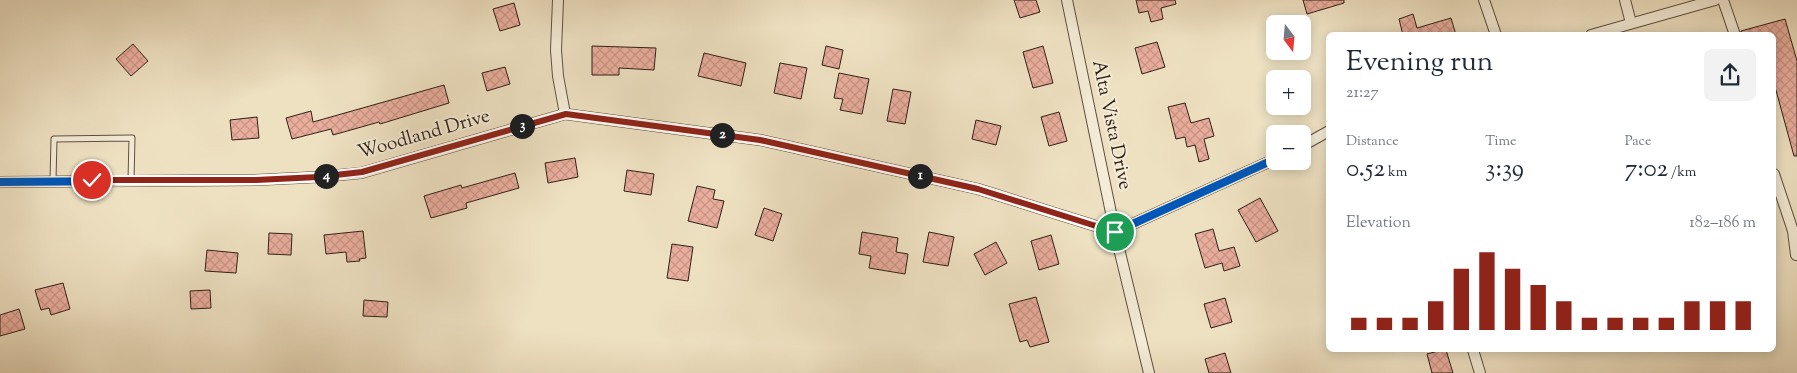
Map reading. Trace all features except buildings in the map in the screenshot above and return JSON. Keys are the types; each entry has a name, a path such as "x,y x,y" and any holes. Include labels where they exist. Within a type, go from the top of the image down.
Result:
{"street":[{"path":"558,0 556,50 558,76 566,114"},
{"name":"Alta Vista Drive","path":"1067,0 1115,232 1149,373"},
{"path":"1484,0 1495,32"},
{"path":"1625,0 1631,23"},
{"path":"1601,32 1715,0"},
{"path":"1723,0 1734,32"},
{"name":"Woodland Drive","path":"0,182 53,180 256,180 318,177 362,172 566,114 760,140 978,189 1115,232"},
{"path":"1311,141 1326,134"},
{"path":"1115,232 1266,163"},
{"path":"1776,180 1792,231 1796,255"},
{"path":"1474,352 1480,373"}],"lane":[{"path":"53,180 54,139 132,138 131,180"}],"cycle path":[{"path":"0,182 256,180 361,173 565,114 760,140 978,189 1115,232 1266,163"}],"route":[{"path":"92,180 256,180 318,177 362,172 566,114 760,140 978,189 1115,232"}]}
